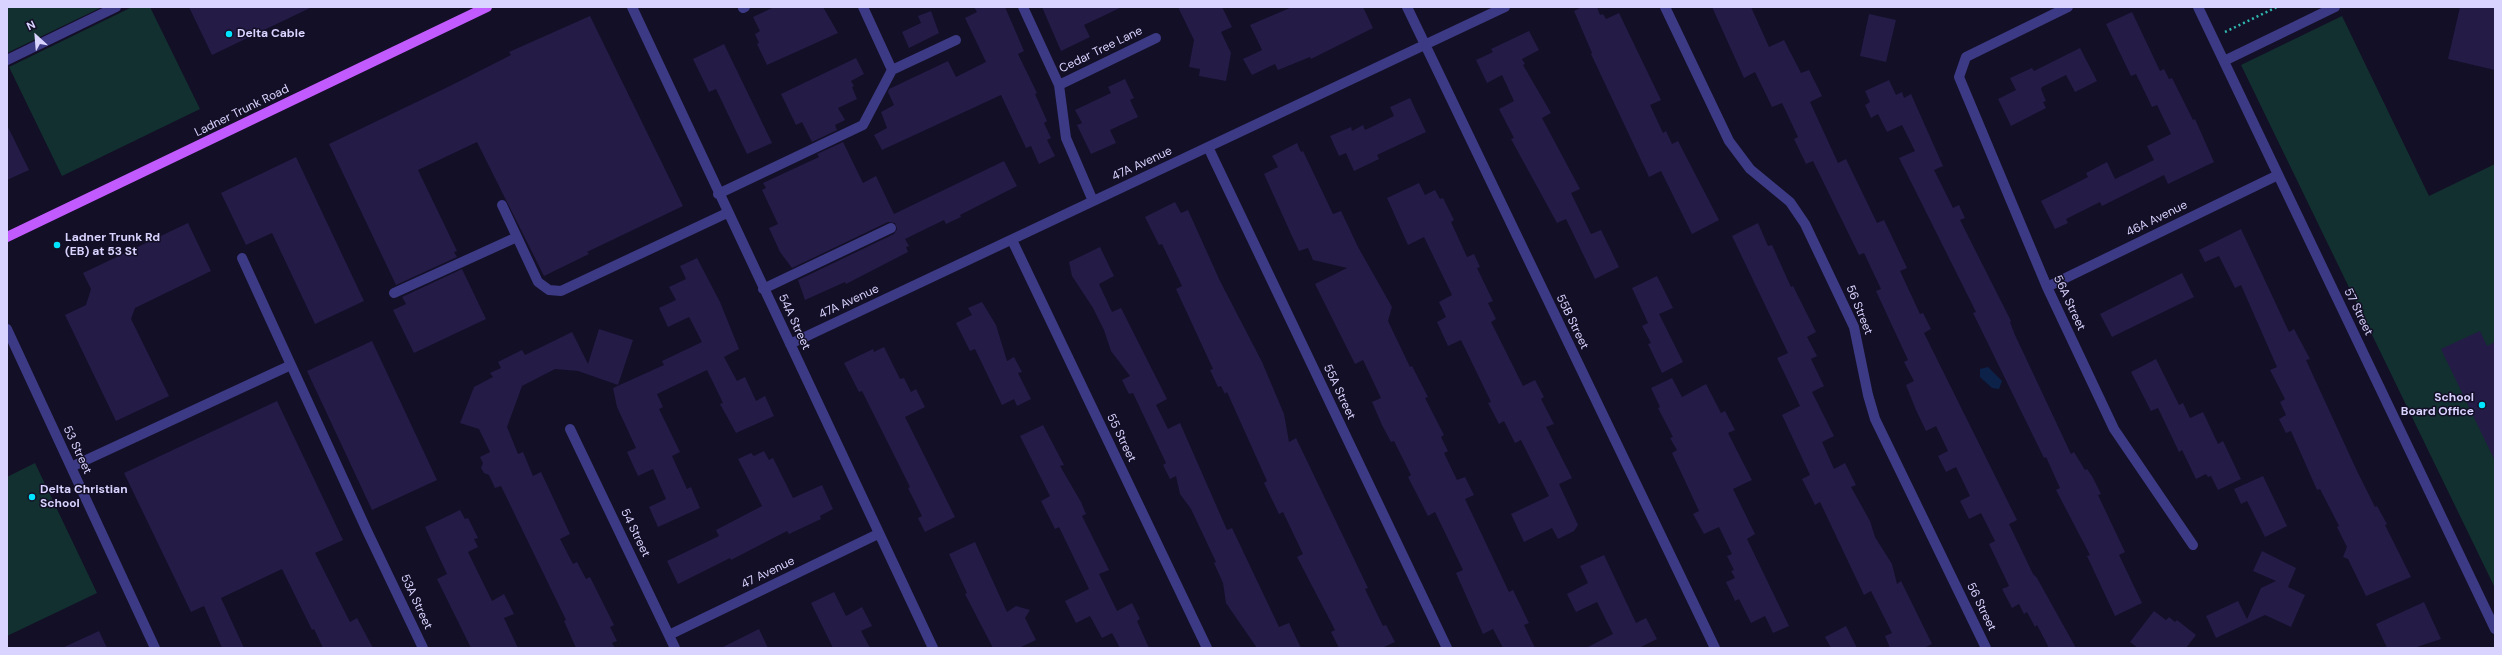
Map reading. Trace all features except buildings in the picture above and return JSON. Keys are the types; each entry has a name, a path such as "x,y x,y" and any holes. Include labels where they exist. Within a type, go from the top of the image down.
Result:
{"main road":[{"name":"Ladner Trunk Road","path":"7,237 487,7"}],"street":[{"path":"7,60 116,7"},
{"name":"54A Street","path":"632,7 727,214 933,648"},
{"path":"863,7 892,70"},
{"name":"Cedar Tree Lane","path":"1023,7 1059,85 1064,131 1068,146 1093,201"},
{"name":"55B Street","path":"1407,7 1715,648"},
{"name":"47A Avenue","path":"790,344 1505,7"},
{"name":"56 Street","path":"1665,7 1729,141 1750,169 1790,202 1805,224 1854,327 1868,395 1875,419 1986,648"},
{"name":"56A Street","path":"2068,7 1966,57 1959,77 2047,287 2114,429 2193,544"},
{"name":"57 Street","path":"2198,7 2495,629"},
{"path":"2224,61 2335,7"},
{"name":"Cedar Tree Lane","path":"1059,85 1156,38"},
{"path":"718,194 863,125 892,70 956,40"},
{"name":"55A Street","path":"1208,147 1447,648"},
{"name":"46A Avenue","path":"2047,287 2278,175"},
{"path":"502,205 538,282 549,290 561,291 727,214"},
{"path":"763,289 891,228"},
{"path":"394,294 517,237"},
{"name":"55 Street","path":"1012,240 1207,648"},
{"name":"53A Street","path":"242,258 423,648"},
{"name":"53 Street","path":"7,329 155,648"},
{"path":"71,467 291,365"},
{"name":"54 Street","path":"570,429 675,648"},
{"name":"47 Avenue","path":"669,636 878,534"}],"path":[{"path":"2213,38 2277,7"}],"green space":[{"path":"7,7 100,7 100,8 7,53"},
{"path":"132,7 150,7 200,109 62,176 9,67"},
{"path":"2342,16 2429,196 2495,164 2495,588 2241,65"},
{"name":"Delta Christian School","path":"35,463 97,593 7,636 7,477"}],"water":[{"path":"1988,367 2002,381 1999,389 1992,388 1980,377 1980,369"}],"place":[{"name":"Delta Cable","path":"229,34"},
{"name":"Ladner Trunk Rd (EB) at 53 St","path":"57,245"},
{"name":"School Board Office","path":"2482,405"},
{"name":"Delta Christian School","path":"32,497"}]}
